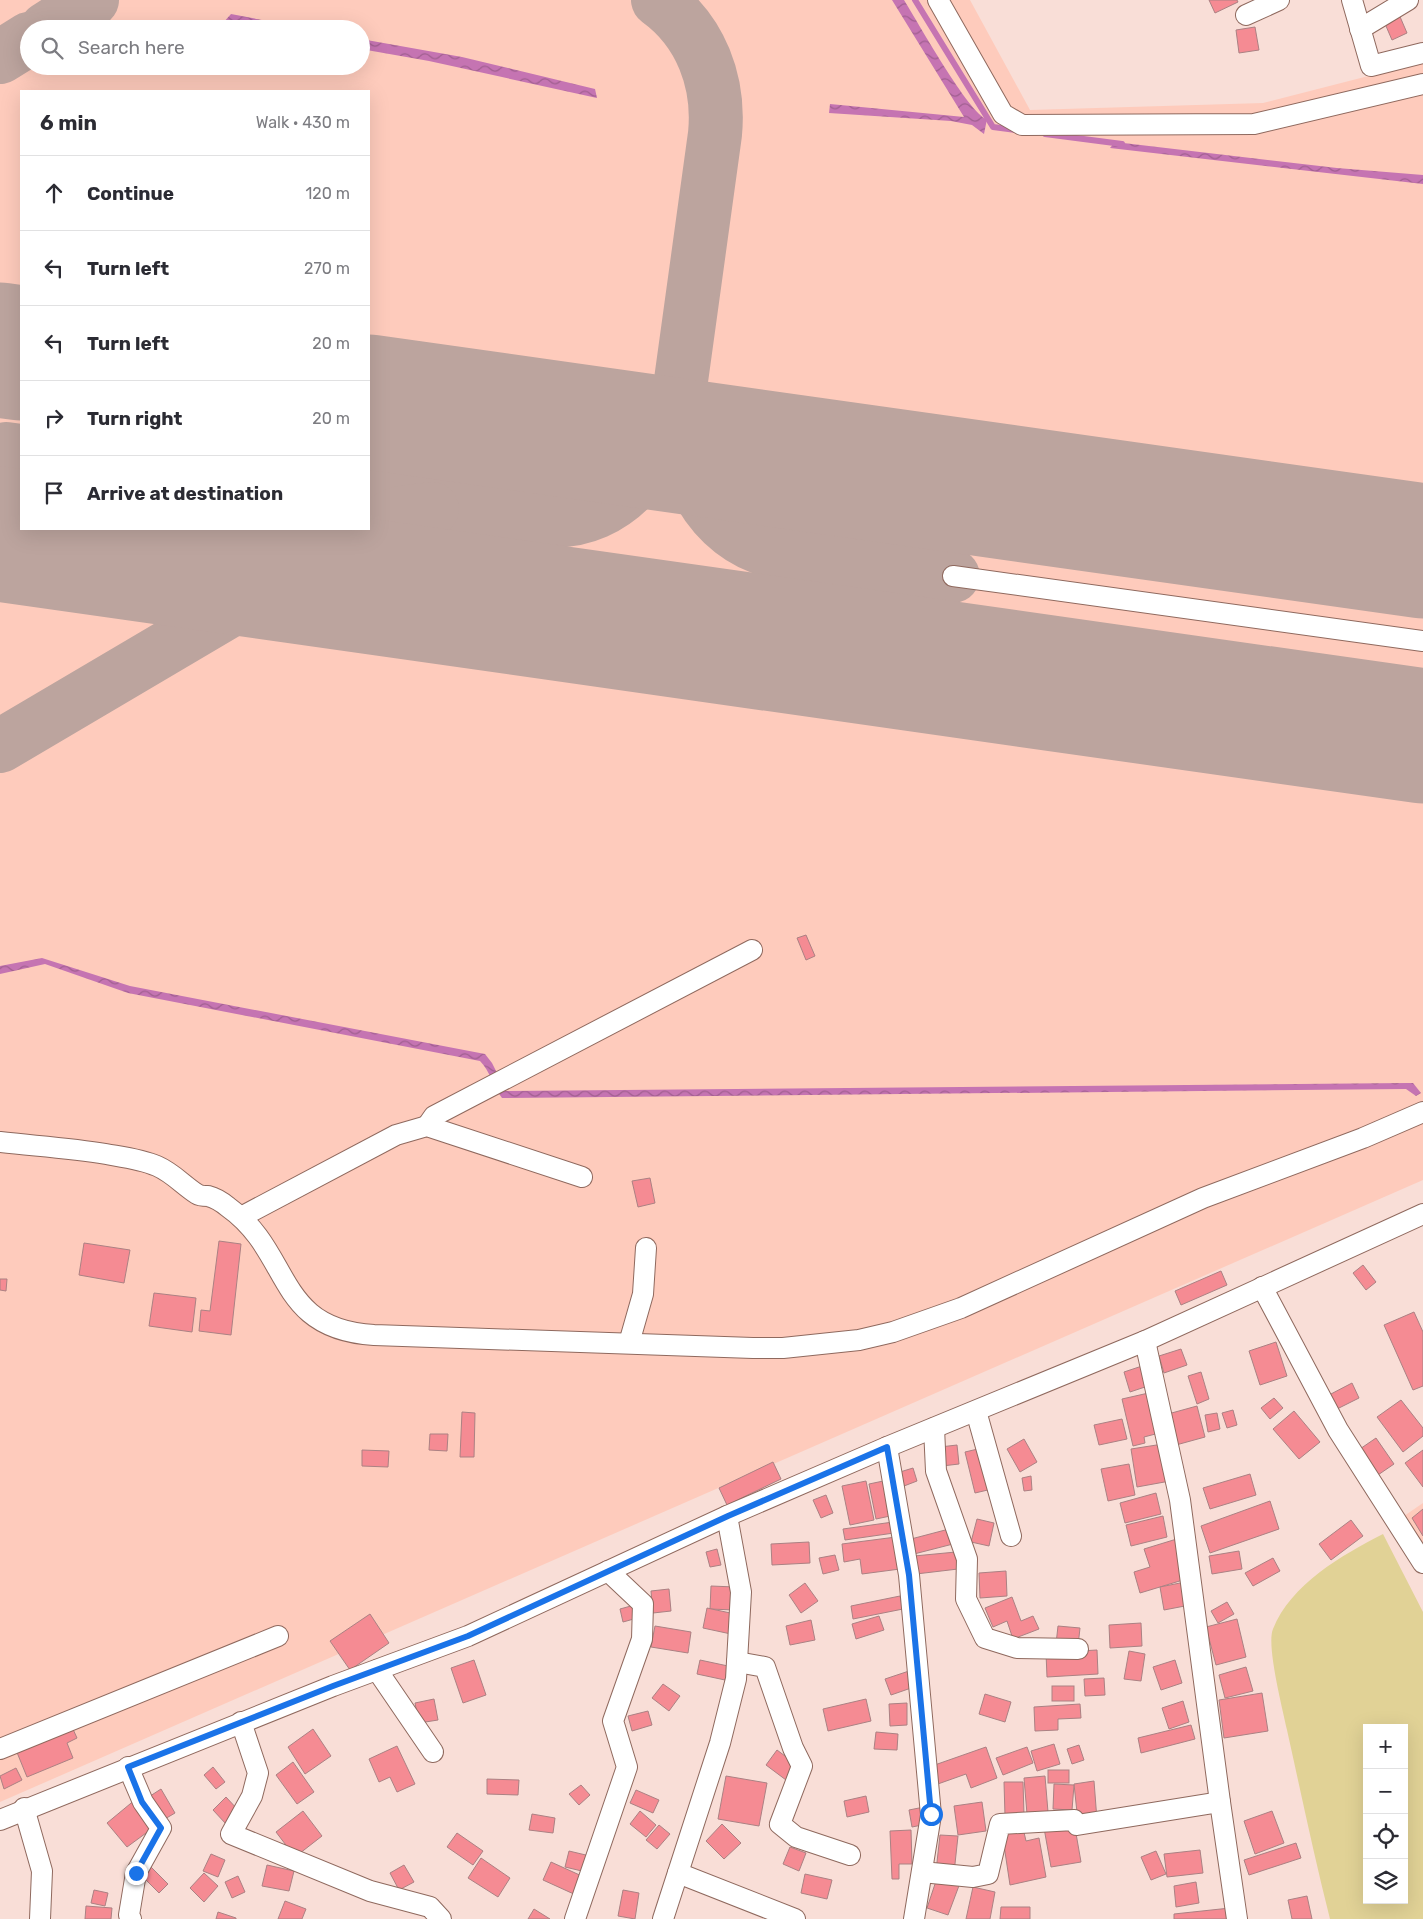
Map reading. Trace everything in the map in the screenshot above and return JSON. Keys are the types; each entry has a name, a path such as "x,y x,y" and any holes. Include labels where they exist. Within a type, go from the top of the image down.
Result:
{"street":[{"path":"938,0 1003,114 1022,125 1254,124 1423,84"},
{"path":"1246,14 1279,0"},
{"path":"1352,0 1371,66 1423,53"},
{"path":"1360,28 1408,0"},
{"path":"953,576 1423,641"},
{"path":"427,1126 434,1116 752,950"},
{"path":"0,1142 64,1147 139,1160 171,1173 198,1195 217,1199 241,1217 262,1241 283,1280 300,1304 316,1318 344,1331 374,1334 783,1348 859,1340 893,1332 962,1308 1203,1198 1362,1138 1423,1112"},
{"path":"241,1217 396,1135 427,1126 582,1177"},
{"path":"0,1820 24,1808 241,1722 468,1636 728,1516 887,1447 1145,1341 1423,1214"},
{"path":"629,1343 643,1294 646,1248"},
{"path":"1262,1287 1338,1430 1423,1563"},
{"path":"1145,1341 1180,1500 1237,1919"},
{"path":"976,1410 1011,1536"},
{"path":"934,1428 936,1471 967,1560 966,1599 985,1638 1017,1648 1078,1648"},
{"path":"887,1447 909,1575 931,1814 914,1919"},
{"path":"663,1919 720,1743 736,1679 741,1592 728,1516"},
{"path":"575,1919 627,1767 613,1721 642,1639 643,1604 608,1571"},
{"path":"0,1750 278,1636"},
{"path":"737,1662 765,1667 793,1748 802,1766 780,1824 796,1837 850,1855"},
{"path":"377,1670 433,1752"},
{"path":"241,1722 258,1773 252,1796 231,1834 370,1891 430,1907 441,1919"},
{"path":"128,1767 142,1802 161,1828 136,1873 129,1916 131,1919"},
{"path":"922,1872 972,1877 988,1874 1000,1824 1074,1820 1077,1826 1220,1802"},
{"path":"24,1808 42,1871 40,1919"},
{"path":"678,1873 795,1919"}],"shaded area":[{"path":"0,0 970,0 1030,110 1263,103 1423,62 1423,1180 0,1802"},
{"path":"1423,1503 1423,1552 1404,1516"},
{"path":"1383,1534 1423,1612 1423,1919 1330,1919 1273,1663 1271,1637 1281,1613 1292,1598 1319,1572 1351,1551"}],"water":[{"path":"892,0 904,0 956,85 979,114 987,119 984,134 972,125 951,121 829,113 830,104 964,117"},
{"path":"231,14 262,20 226,20"},
{"path":"370,41 462,57 595,89 597,98 429,61 370,51"},
{"path":"1115,142 1337,168 1423,175 1423,184 1110,148"},
{"path":"42,958 130,986 485,1054 492,1063 506,1091 1413,1083 1421,1093 1416,1096 1406,1089 502,1098 480,1061 128,993 45,964 0,974 0,966"}],"building":[{"path":"1209,0 1237,0 1238,2 1215,13"},
{"path":"1398,12 1407,33 1392,40 1383,19"},
{"path":"1255,27 1259,50 1239,53 1236,30"},
{"path":"806,935 815,956 806,960 797,938"},
{"path":"650,1178 655,1203 638,1207 632,1181"},
{"path":"219,1241 241,1244 231,1335 199,1331 201,1310 210,1311"},
{"path":"84,1243 130,1250 124,1283 79,1275"},
{"path":"1363,1265 1376,1282 1366,1290 1353,1273"},
{"path":"1221,1271 1227,1285 1181,1305 1175,1291"},
{"path":"0,1279 7,1279 6,1291 0,1290"},
{"path":"154,1293 196,1298 192,1332 149,1326"},
{"path":"1414,1312 1423,1332 1423,1386 1413,1390 1384,1325"},
{"path":"1276,1342 1287,1376 1260,1385 1249,1351"},
{"path":"1181,1349 1187,1365 1164,1373 1159,1356"},
{"path":"1142,1366 1148,1386 1130,1392 1124,1372"},
{"path":"1201,1372 1209,1399 1197,1404 1188,1376"},
{"path":"1352,1383 1359,1398 1337,1409 1329,1395"},
{"path":"1153,1392 1163,1432 1144,1437 1145,1443 1133,1446 1122,1399"},
{"path":"1274,1398 1283,1408 1270,1419 1261,1408"},
{"path":"1401,1400 1423,1428 1423,1436 1403,1452 1377,1417"},
{"path":"1197,1406 1205,1437 1176,1445 1168,1414"},
{"path":"1233,1410 1237,1425 1227,1428 1222,1413"},
{"path":"1294,1411 1320,1442 1299,1459 1273,1429"},
{"path":"462,1412 475,1413 474,1457 460,1457"},
{"path":"1217,1413 1220,1429 1208,1432 1205,1415"},
{"path":"1122,1419 1127,1439 1099,1445 1094,1425"},
{"path":"430,1434 448,1434 447,1451 429,1450"},
{"path":"1376,1438 1394,1464 1375,1477 1357,1451"},
{"path":"1024,1439 1037,1462 1020,1472 1007,1449"},
{"path":"1163,1444 1170,1481 1137,1487 1131,1449"},
{"path":"957,1445 959,1464 942,1466 940,1447"},
{"path":"982,1448 992,1489 975,1493 965,1452"},
{"path":"362,1450 389,1451 388,1467 362,1466"},
{"path":"1423,1450 1423,1487 1405,1463"},
{"path":"773,1462 781,1479 727,1505 719,1488"},
{"path":"1129,1464 1135,1495 1108,1501 1101,1469"},
{"path":"913,1468 917,1481 904,1486 900,1472"},
{"path":"1250,1474 1256,1495 1210,1509 1203,1488"},
{"path":"1031,1476 1032,1490 1024,1491 1022,1478"},
{"path":"888,1480 895,1515 876,1519 869,1484"},
{"path":"866,1481 874,1520 850,1525 842,1486"},
{"path":"1156,1493 1161,1514 1125,1523 1120,1503"},
{"path":"826,1495 833,1513 821,1518 813,1500"},
{"path":"1270,1501 1279,1529 1210,1553 1201,1526"},
{"path":"1423,1509 1423,1536 1412,1518"},
{"path":"1163,1516 1167,1537 1131,1546 1126,1525"},
{"path":"977,1519 994,1523 989,1546 971,1542"},
{"path":"1351,1520 1363,1536 1331,1560 1319,1544"},
{"path":"893,1522 894,1533 845,1540 843,1529"},
{"path":"949,1529 953,1544 914,1554 911,1539"},
{"path":"896,1537 900,1569 862,1574 860,1559 844,1562 842,1544"},
{"path":"1180,1538 1183,1580 1140,1593 1134,1572 1150,1567 1144,1549"},
{"path":"809,1542 810,1563 772,1565 771,1544"},
{"path":"717,1549 721,1565 710,1567 706,1552"},
{"path":"1239,1551 1242,1569 1212,1574 1209,1556"},
{"path":"956,1552 958,1569 916,1574 914,1556"},
{"path":"835,1555 839,1570 823,1574 819,1558"},
{"path":"1273,1558 1280,1571 1253,1586 1245,1573"},
{"path":"1006,1571 1007,1596 980,1598 979,1573"},
{"path":"1185,1582 1190,1605 1164,1610 1160,1587"},
{"path":"805,1583 818,1601 801,1613 789,1595"},
{"path":"711,1586 735,1587 734,1610 710,1609"},
{"path":"669,1589 671,1611 653,1613 651,1591"},
{"path":"900,1596 903,1609 853,1619 851,1606"},
{"path":"1012,1597 1021,1621 1033,1616 1039,1629 1013,1639 1007,1621 993,1627 985,1608"},
{"path":"1227,1602 1234,1614 1218,1623 1211,1611"},
{"path":"638,1604 641,1617 623,1622 620,1609"},
{"path":"707,1608 735,1614 731,1634 703,1628"},
{"path":"370,1614 389,1643 350,1670 330,1641"},
{"path":"879,1616 884,1630 856,1639 852,1624"},
{"path":"1237,1619 1246,1657 1216,1665 1206,1627"},
{"path":"811,1620 815,1640 790,1645 786,1626"},
{"path":"1141,1623 1142,1646 1110,1648 1109,1625"},
{"path":"655,1626 691,1632 688,1653 651,1647"},
{"path":"1058,1626 1080,1628 1078,1646 1056,1644"},
{"path":"1097,1650 1098,1674 1047,1677 1046,1653"},
{"path":"1129,1651 1145,1654 1141,1681 1124,1679"},
{"path":"474,1660 486,1695 463,1703 451,1668"},
{"path":"700,1660 728,1666 725,1680 697,1674"},
{"path":"1175,1660 1182,1683 1161,1690 1153,1667"},
{"path":"1246,1667 1253,1691 1225,1698 1219,1675"},
{"path":"909,1671 914,1687 891,1695 885,1679"},
{"path":"1104,1678 1105,1695 1085,1696 1084,1679"},
{"path":"663,1684 680,1696 669,1711 652,1698"},
{"path":"1052,1686 1074,1686 1074,1701 1052,1701"},
{"path":"1262,1693 1268,1731 1224,1738 1219,1700"},
{"path":"985,1694 1011,1702 1005,1722 979,1714"},
{"path":"434,1699 438,1720 419,1723 415,1703"},
{"path":"866,1699 871,1721 828,1731 823,1709"},
{"path":"1183,1701 1189,1722 1169,1729 1162,1708"},
{"path":"907,1703 907,1725 890,1726 889,1704"},
{"path":"1080,1704 1081,1718 1058,1719 1058,1730 1035,1731 1034,1707"},
{"path":"648,1711 652,1725 632,1731 628,1716"},
{"path":"1191,1725 1195,1739 1141,1753 1138,1738"},
{"path":"72,1727 77,1738 67,1743 73,1758 27,1777 16,1750"},
{"path":"313,1729 331,1756 305,1774 288,1747"},
{"path":"876,1732 898,1734 897,1750 874,1749"},
{"path":"1054,1744 1060,1764 1037,1771 1031,1751"},
{"path":"1079,1745 1084,1760 1072,1764 1067,1749"},
{"path":"397,1746 415,1784 397,1792 390,1777 379,1782 369,1759"},
{"path":"986,1747 997,1778 971,1788 966,1774 935,1785 929,1767"},
{"path":"1027,1747 1033,1763 1003,1775 996,1758"},
{"path":"777,1750 797,1765 786,1780 766,1765"},
{"path":"293,1762 314,1792 297,1804 276,1775"},
{"path":"213,1767 225,1782 216,1789 204,1775"},
{"path":"16,1768 22,1780 4,1789 0,1776"},
{"path":"1048,1770 1069,1770 1069,1783 1048,1783"},
{"path":"726,1776 767,1783 759,1826 718,1819"},
{"path":"1045,1776 1048,1812 1027,1814 1024,1778"},
{"path":"487,1779 519,1780 518,1795 487,1794"},
{"path":"1094,1781 1097,1820 1078,1822 1074,1784"},
{"path":"1004,1782 1023,1782 1024,1815 1005,1816"},
{"path":"1054,1784 1074,1785 1072,1810 1053,1809"},
{"path":"581,1785 590,1795 579,1805 569,1794"},
{"path":"161,1789 175,1813 158,1823 144,1800"},
{"path":"636,1790 659,1800 653,1813 630,1803"},
{"path":"866,1796 869,1812 847,1817 844,1801"},
{"path":"226,1797 239,1811 226,1824 213,1810"},
{"path":"136,1799 157,1825 127,1847 107,1823"},
{"path":"982,1802 986,1831 958,1835 954,1806"},
{"path":"924,1807 927,1824 912,1827 909,1810"},
{"path":"303,1811 322,1836 295,1857 276,1832"},
{"path":"640,1811 656,1825 646,1837 630,1824"},
{"path":"1272,1811 1284,1843 1255,1854 1244,1821"},
{"path":"532,1814 555,1818 553,1833 529,1830"},
{"path":"1074,1822 1081,1862 1051,1867 1044,1828"},
{"path":"722,1824 741,1843 724,1859 706,1841"},
{"path":"659,1825 670,1834 657,1849 646,1840"},
{"path":"1023,1828 1026,1841 1039,1838 1046,1877 1010,1885 1002,1832"},
{"path":"911,1830 912,1864 899,1864 899,1879 892,1879 890,1831"},
{"path":"457,1833 483,1851 473,1865 447,1847"},
{"path":"940,1835 958,1836 954,1873 936,1871"},
{"path":"1296,1843 1301,1858 1249,1875 1244,1860"},
{"path":"790,1847 806,1853 799,1871 783,1864"},
{"path":"1200,1850 1203,1873 1167,1877 1164,1854"},
{"path":"569,1851 590,1856 586,1872 565,1867"},
{"path":"1156,1851 1166,1874 1151,1880 1141,1857"},
{"path":"211,1854 225,1860 218,1877 203,1871"},
{"path":"481,1858 510,1878 498,1897 468,1878"},
{"path":"551,1862 584,1877 576,1895 543,1880"},
{"path":"267,1865 294,1871 289,1891 262,1886"},
{"path":"404,1865 414,1882 399,1890 390,1873"},
{"path":"150,1866 168,1884 159,1893 141,1875"},
{"path":"204,1873 218,1886 204,1902 190,1888"},
{"path":"805,1874 832,1880 827,1899 801,1893"},
{"path":"938,1875 960,1883 948,1915 927,1908"},
{"path":"238,1876 245,1892 232,1898 225,1882"},
{"path":"1196,1882 1199,1903 1176,1907 1174,1886"},
{"path":"973,1887 995,1892 990,1919 966,1919"},
{"path":"94,1890 108,1893 105,1906 91,1903"},
{"path":"623,1890 639,1893 635,1919 618,1916"},
{"path":"1307,1896 1312,1919 1292,1919 1288,1900"},
{"path":"285,1901 306,1909 302,1919 278,1919"},
{"path":"86,1906 112,1908 111,1919 85,1919"},
{"path":"1001,1907 1030,1907 1030,1919 1000,1919"},
{"path":"1230,1908 1231,1919 1174,1919 1174,1914"},
{"path":"534,1909 550,1919 528,1919"},
{"path":"218,1912 236,1918 236,1919 216,1919"}],"waterway":[{"path":"915,0 993,127 1016,130"},
{"path":"1045,134 1122,144"}],"taxiway":[{"path":"60,20 92,0"},
{"path":"373,496 547,520 573,519 596,512 617,500 651,464 673,419 679,395 716,115 710,77 696,42 686,27 658,0"},
{"path":"0,57 20,45"},
{"path":"679,400 682,448 690,472 700,494 714,514 732,531 753,544 777,552 953,576"},
{"path":"6,449 20,451"},
{"path":"370,529 394,515 432,509"},
{"path":"0,746 273,585 277,556 269,530"},
{"path":"273,585 368,530"}],"runway":[{"path":"0,350 20,353"},
{"path":"370,402 1423,551"},
{"path":"0,534 1423,736"}],"route":[{"path":"136,1873 161,1828 142,1802 128,1767 333,1686 468,1636 728,1516 887,1447 909,1575 931,1814"}]}
